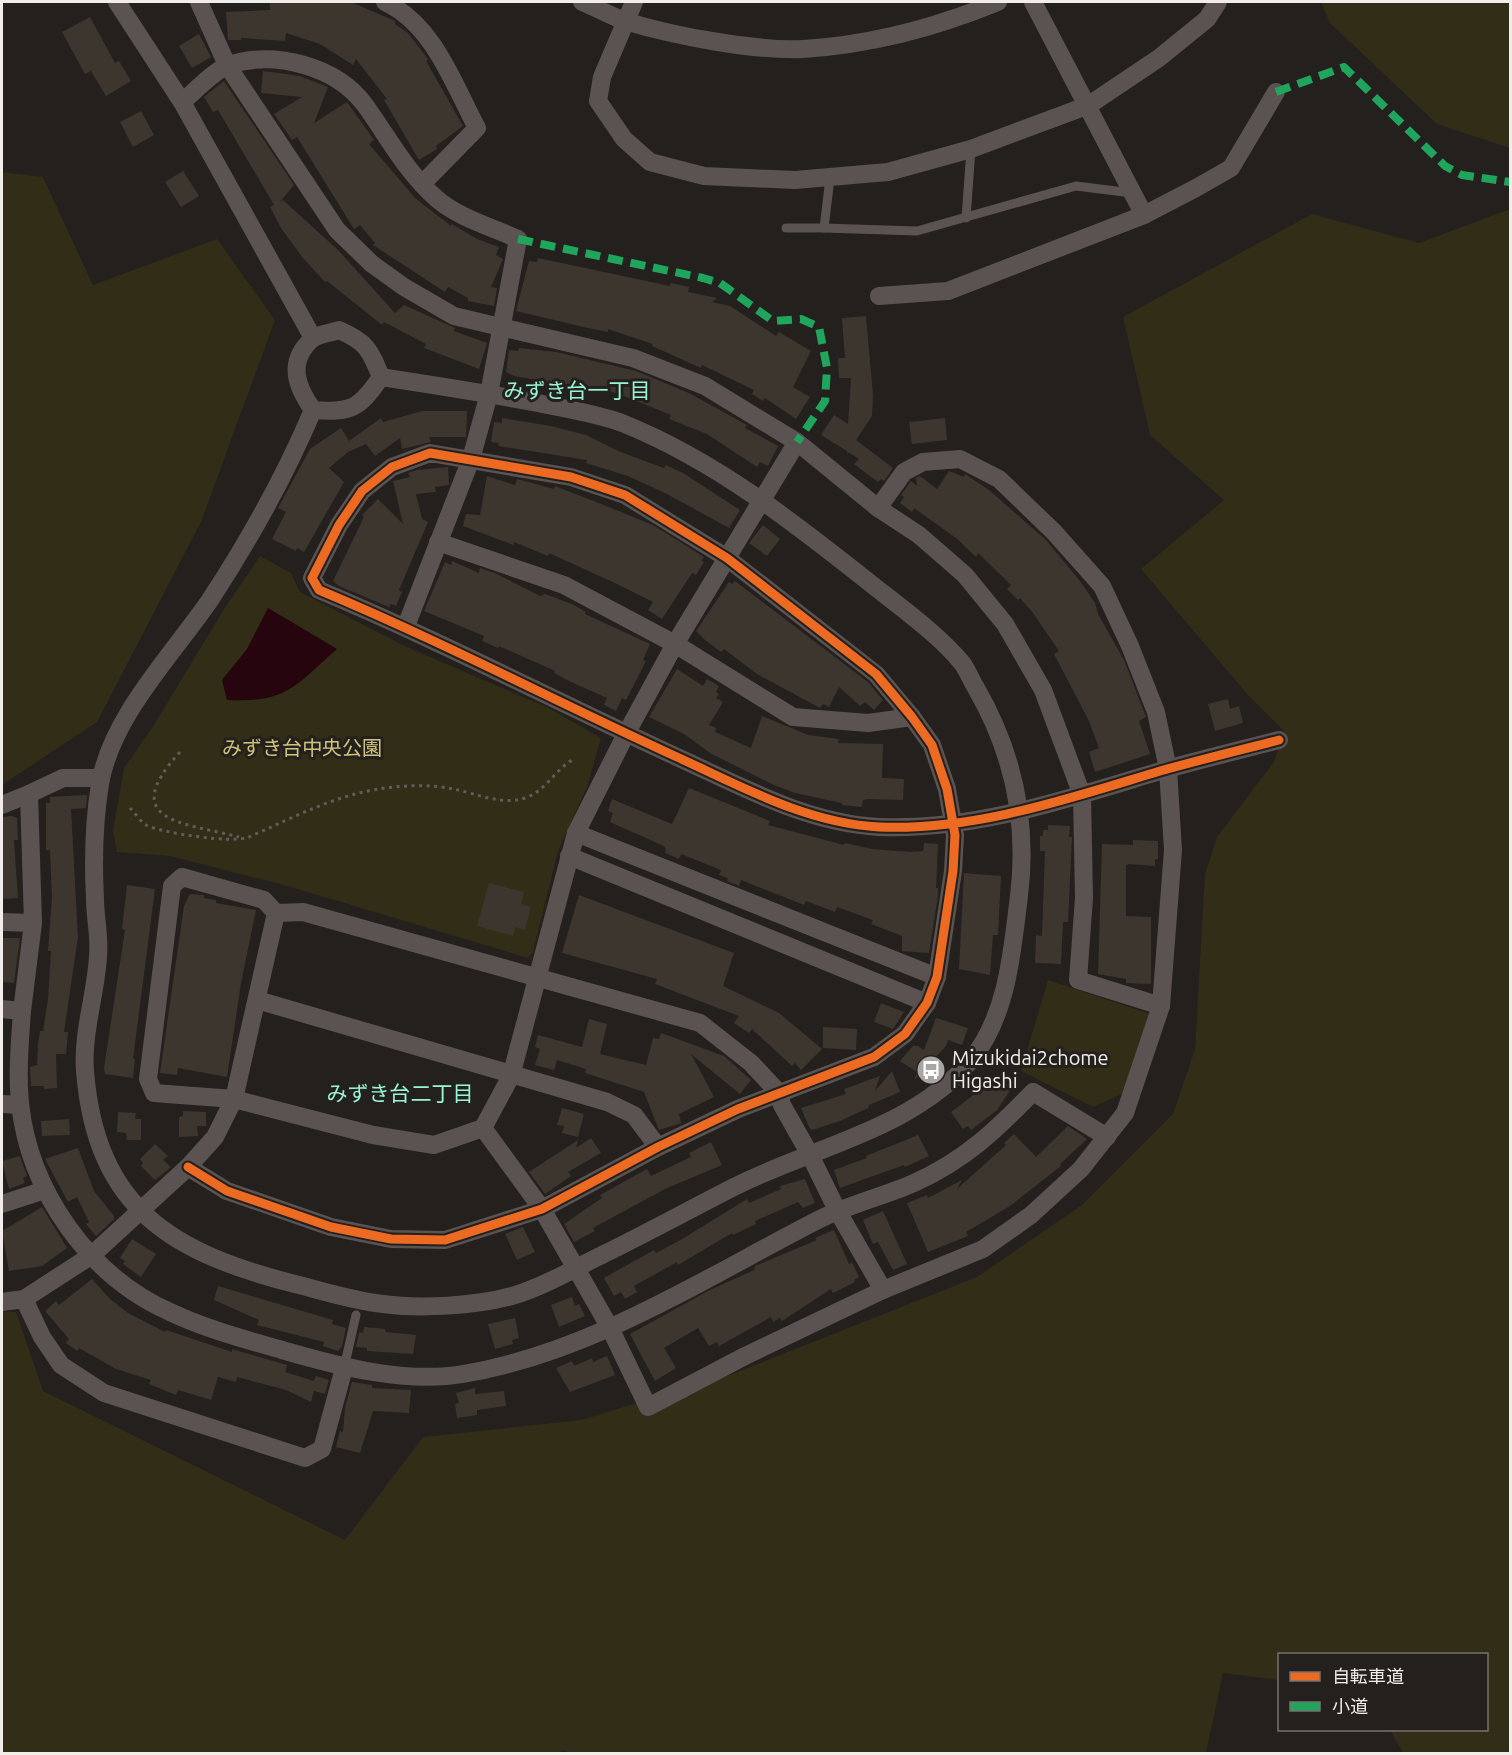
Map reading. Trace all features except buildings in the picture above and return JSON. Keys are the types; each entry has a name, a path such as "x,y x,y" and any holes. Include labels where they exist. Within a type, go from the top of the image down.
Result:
{"street":[{"path":"117,2 182,102 313,338"},
{"path":"199,2 227,65 337,230 358,250 405,287 454,316 503,330 562,340 643,362 705,386 797,442 878,508 919,536 965,575 1005,624 1044,690 1082,795 1083,897 1078,980 1161,1006"},
{"path":"385,2 397,7 422,27 477,128 422,184"},
{"path":"582,2 627,22 731,44 803,49 886,37 968,14 998,2"},
{"path":"634,2 602,76 598,101 624,139 650,162 704,176 795,180 888,172 970,148 1089,105 1159,58 1206,19 1218,2"},
{"path":"1033,2 1089,105 1144,214"},
{"path":"182,102 227,65 262,60 295,62 332,76 363,103 422,184 438,200 462,215 518,239 503,330 489,394 471,459 406,626"},
{"path":"879,296 948,291 1144,214 1231,168 1276,92"},
{"path":"313,410 298,389 296,361 313,338 339,330 360,339 370,351 381,377"},
{"path":"313,410 288,470 263,514 209,602 149,681 112,745 100,778 95,836 94,897 99,949 84,1064 103,1160 142,1212 161,1231 191,1249 231,1266 385,1305 444,1305 503,1299 545,1284 665,1225 767,1169 891,1122 928,1098 971,1060 993,1023 1008,973 1023,861 1020,811 1011,774 992,716 962,663 909,614 761,501 684,453 616,421 489,394 381,377"},
{"path":"313,410 342,412 367,397 381,377"},
{"path":"797,442 675,644 576,833 568,856 538,978 511,1076 483,1128 434,1145 374,1135 234,1099 154,1093 148,1079 172,886 182,877 264,900 276,913 303,912 538,978 700,1023 751,1063 778,1092 782,1105 837,1210 883,1290"},
{"path":"188,1167 227,1191 331,1227 391,1239 445,1240 542,1209 658,1147 778,1092 874,1057 904,1034 927,1003 937,977 953,871 955,835 952,822 947,789 932,745 876,674 727,558 625,495 571,477 430,453 392,467 362,491 339,525 312,578 319,590 406,626 626,734 797,812 841,823 880,827 952,822 1020,811 1279,740"},
{"path":"483,1128 542,1209 610,1328 648,1407 745,1356 883,1290 982,1249 1031,1215 1081,1169 1125,1113 1161,1006 1173,850 1168,769 1156,712 1130,646 1102,586 1054,532 999,479 960,459 923,462 904,472 878,508"},
{"path":"438,542 564,585 675,644 793,717 868,723 912,717"},
{"path":"2,805 63,778 100,778"},
{"path":"29,794 33,923 22,1011 20,1105 45,1190 64,1224 92,1255 134,1292 167,1311 217,1331 344,1368 414,1375 460,1375 529,1359 610,1328 837,1210 914,1182 985,1141 1033,1092 1107,1137"},
{"path":"576,833 937,977"},
{"path":"568,856 927,1003"},
{"path":"2,1302 24,1299 92,1255 142,1212 215,1137 234,1099 244,1046 257,1000 276,913"},
{"path":"2,922 33,923"},
{"path":"257,1000 511,1076 607,1102 634,1115 658,1147"},
{"path":"2,1009 22,1011"},
{"path":"2,1104 20,1105"},
{"path":"2,1204 45,1190"},
{"path":"24,1299 42,1337 61,1365 104,1394 305,1458 322,1449 344,1368"}],"lane":[{"path":"966,218 970,148"},
{"path":"824,228 830,178"},
{"path":"786,228 917,231 1076,186 1133,193"},
{"path":"344,1368 356,1315"}],"path":[{"path":"180,752 163,771 157,782 154,798 165,818 188,827 247,838"},
{"path":"130,808 145,824 169,832 247,838 287,818 343,795 395,787 452,789 508,800 525,798 541,790 563,765 574,759"}],"green space":[{"path":"1321,2 1510,2 1510,148 1437,124 1330,23"},
{"path":"2,172 43,177 93,285 217,239 275,320 201,522 97,722 2,785"},
{"path":"1510,209 1510,1751 1501,1754 1403,1753 1391,1731 1488,1731 1488,1653 1278,1653 1278,1680 1223,1673 1206,1753 570,1754 564,1750 553,1754 2,1754 2,1311 16,1312 43,1391 345,1540 423,1437 581,1420 730,1375 977,1277 1082,1205 1173,1114 1195,1049 1205,874 1217,837 1273,763 1285,732 1247,694 1141,569 1224,500 1150,435 1123,317 1312,214 1419,243"},
{"name":"みずき台中央公園","path":"260,556 291,573 300,592 407,647 549,708 601,738 587,787 558,851 533,952 528,958 284,885 170,856 117,852 113,830 124,768 152,728 224,609"},
{"path":"1048,980 1153,1015 1122,1094 1093,1107 1021,1071"}],"shaded area":[{"path":"268,608 337,649 289,690 264,698 227,700 222,680 247,649"}],"marked path":[{"path":"1276,92 1344,67 1445,166 1462,175 1510,182"},
{"path":"518,239 703,278 720,283 773,321 801,319 819,327 827,368 825,401 797,442"}],"cycle path":[{"path":"188,1167 227,1191 331,1227 391,1239 445,1240 542,1209 658,1147 738,1109 874,1057 905,1034 927,1003 937,977 953,871 955,835 947,789 932,745 876,674 727,558 625,495 571,477 430,453 392,467 362,491 339,525 312,578 319,590 410,630 726,780 800,811 826,819 879,827 951,824 986,818 1022,811 1279,740"}],"place":[{"name":"Mizukidai2chome Higashi","path":"931,1070"}],"district":[{"name":"みずき台一丁目","path":"577,391"},
{"name":"みずき台二丁目","path":"400,1094"}]}
